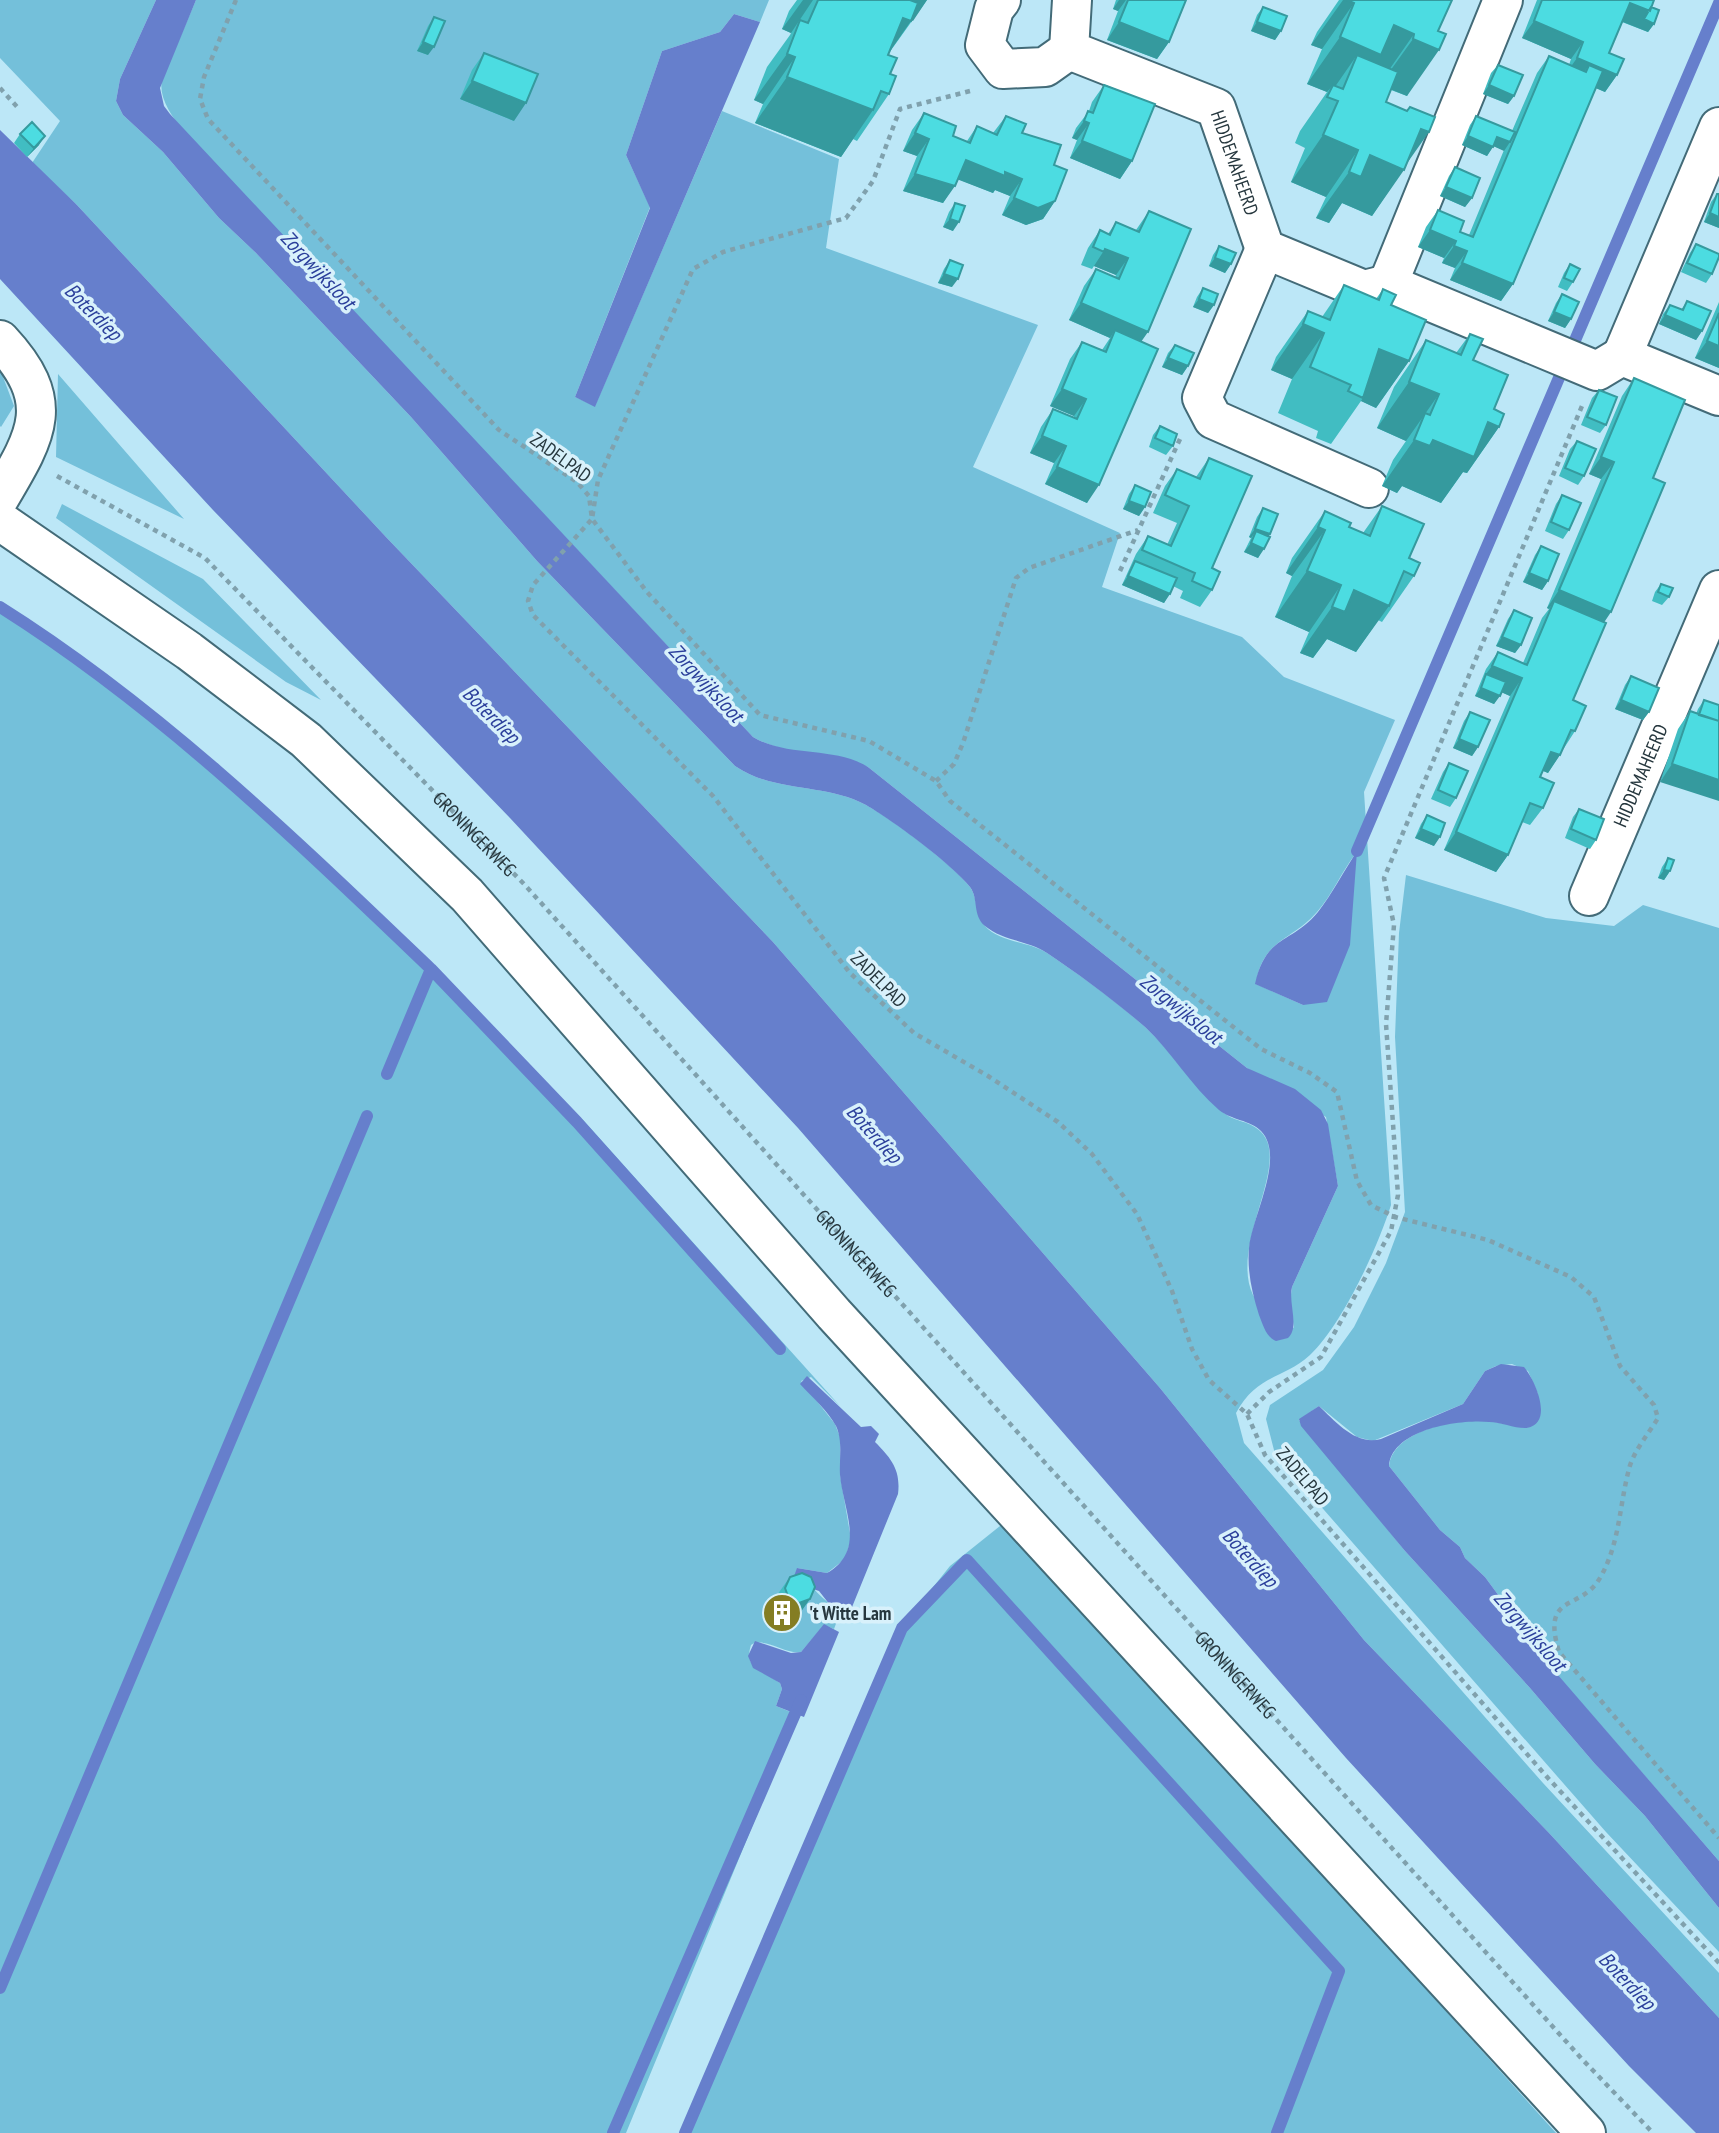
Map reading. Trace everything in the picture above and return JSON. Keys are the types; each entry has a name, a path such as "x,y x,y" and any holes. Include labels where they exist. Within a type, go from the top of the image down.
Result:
{"street":[{"path":"1001,0 994,9 985,46 1003,69 1045,67 1069,50 1072,0"},
{"path":"1388,284 1503,0"},
{"name":"HIDDEMAHEERD","path":"1069,50 1216,108 1265,249"},
{"path":"1609,363 1719,127"},
{"path":"1369,488 1213,419 1202,398 1265,249 1364,290 1388,284 1542,347 1609,363 1719,396"},
{"path":"0,340 11,351 33,389 38,418 23,457 0,496"},
{"path":"0,521 189,651 306,740 467,895 834,1314 1586,2133"},
{"name":"HIDDEMAHEERD","path":"1589,896 1706,659 1719,590"}],"path":[{"name":"ZADELPAD","path":"236,0 204,77 200,99 208,119 499,430 577,482 589,496 592,519 581,535 538,579 528,601 533,615 713,796 850,973 914,1033 988,1076 1058,1122 1092,1154 1137,1214 1172,1291 1192,1349 1209,1380 1247,1414 1265,1455 1548,1778 1719,1963"},
{"path":"1003,69 993,85 901,109 873,181 846,218 723,252 693,269 598,480 592,519 647,592 760,715 869,741 936,781 950,801 1261,1049 1310,1073 1337,1092 1357,1181 1371,1205 1395,1217 1488,1240 1571,1277 1594,1297 1620,1366 1654,1405 1658,1418 1629,1466 1614,1552 1598,1582 1559,1610 1552,1628 1559,1652 1719,1838"},
{"path":"0,88 19,109"},
{"path":"1247,1414 1269,1392 1321,1357 1391,1231 1398,1195 1386,1024 1394,925 1384,878 1609,363"},
{"path":"1120,571 1202,398"},
{"name":"GRONINGERWEG","path":"23,457 205,558 524,884 1571,2047 1653,2133"},
{"path":"936,781 954,764 963,743 1016,578 1029,568 1138,530"}],"shaded area":[{"path":"0,0 156,0 120,79 116,101 123,115 163,152 219,218 256,253 411,417 537,561 735,766 766,780 850,798 891,820 936,855 970,887 982,922 991,932 1040,949 1098,988 1145,1027 1224,1113 1261,1132 1269,1146 1269,1164 1248,1253 1248,1275 1256,1300 1294,1328 1290,1302 1292,1287 1338,1186 1326,1117 1247,1068 868,767 781,748 753,737 182,130 162,92 162,80 196,0 769,0 760,22 734,14 720,32 662,51 626,155 650,207 575,397 595,406 722,111 839,159 826,248 1038,325 973,467 1120,533 1102,587 1242,637 1284,677 1395,720 1364,792 1391,1205 1358,1285 1322,1342 1300,1363 1252,1391 1236,1413 1244,1443 1543,1783 1719,1973 1719,2018 1550,1834 1364,1640 1160,1388 773,942 386,537 77,205 32,163 60,121 0,58","holes":["1356,853 1303,1005 1256,984 1259,969 1271,949 1317,912"]},
{"path":"0,369 14,406 1,427 0,426"},
{"path":"58,374 184,519 56,457"},
{"path":"62,504 203,579 321,700 286,682 56,518"},
{"path":"0,608 46,637 143,714 234,787 331,873 583,1120 840,1406 811,1377 801,1381 835,1424 840,1437 840,1475 851,1539 845,1559 827,1573 797,1568 823,1598 841,1610 834,1629 824,1625 801,1652 762,1643 751,1645 749,1653 752,1665 780,1683 782,1689 776,1706 798,1715 626,2133 0,2133"},
{"path":"1406,875 1546,918 1614,926 1643,905 1719,928 1719,1861 1511,1622 1513,1615 1485,1577 1465,1558 1460,1547 1440,1530 1389,1466 1392,1455 1408,1438 1445,1424 1475,1421 1527,1428 1532,1425 1538,1394 1528,1371 1512,1364 1496,1366 1485,1371 1463,1404 1373,1441 1357,1437 1319,1406 1299,1420 1405,1551 1595,1764 1645,1816 1719,1908 1719,1952 1606,1832 1275,1454 1266,1419 1270,1405 1323,1370 1354,1327 1386,1263 1405,1212 1395,1037 1399,933"},
{"path":"1005,1522 1556,2133 685,2133 898,1631 950,1566"}],"water":[{"path":"156,0 196,0 160,88 164,106 170,114 753,737 781,748 841,756 868,767 1247,1068 1295,1089 1321,1110 1328,1124 1338,1186 1292,1287 1293,1328 1288,1338 1276,1341 1267,1334 1256,1307 1249,1274 1251,1235 1269,1171 1268,1142 1261,1131 1219,1110 1145,1027 1097,988 1039,949 999,935 985,926 978,917 973,892 962,878 890,821 850,798 766,780 735,766 537,561 411,417 256,253 219,218 163,152 123,115 116,101 120,79"},
{"path":"734,14 760,22 595,407 575,397 650,208 626,155 662,51 720,32"},
{"name":"Boterdiep","path":"0,130 77,205 386,537 773,942 1160,1388 1364,1640 1550,1834 1719,2018 1719,2133 1696,2133 1629,2066 1346,1758 798,1128 510,818 213,510 0,279"},
{"path":"1357,851 1350,945 1327,1002 1303,1005 1255,984 1266,956 1318,912"},
{"path":"1501,1364 1524,1367 1528,1373 1540,1400 1540,1418 1535,1424 1523,1428 1494,1422 1462,1422 1429,1429 1402,1443 1393,1453 1389,1466 1440,1530 1460,1547 1465,1558 1485,1577 1513,1615 1512,1622 1719,1861 1719,1908 1645,1816 1595,1764 1405,1551 1301,1426 1299,1419 1319,1406 1355,1436 1381,1439 1463,1404 1485,1371"},
{"path":"807,1376 861,1427 871,1426 879,1434 875,1442 890,1459 898,1478 898,1494 850,1612 830,1605 819,1591 792,1582 797,1568 827,1573 839,1564 846,1553 850,1528 840,1475 838,1432 829,1415 800,1384"},
{"path":"824,1624 839,1632 804,1717 776,1706 782,1689 780,1683 753,1668 748,1656 755,1641 791,1653 801,1652"}],"building":[{"path":"818,0 910,0 918,3 911,21 903,18 888,55 897,58 890,74 896,76 889,94 881,91 873,110 787,77 795,57 787,54 800,20 808,23"},
{"path":"1128,0 1186,0 1169,42 1119,22"},
{"path":"1347,0 1452,0 1438,31 1446,34 1439,50 1413,39 1414,34 1394,25 1381,55 1340,37 1354,3"},
{"path":"1542,0 1654,0 1650,11 1630,3 1609,53 1624,59 1617,75 1577,58 1583,42 1534,21"},
{"path":"1263,7 1287,16 1281,31 1257,22"},
{"path":"1651,7 1659,10 1654,24 1644,19"},
{"path":"434,17 445,21 434,47 423,42"},
{"path":"484,53 538,74 526,103 472,81"},
{"path":"1357,55 1398,72 1386,102 1407,111 1410,107 1435,117 1429,132 1421,129 1404,170 1370,155 1361,177 1349,172 1358,150 1323,135 1338,101 1327,97 1333,85 1343,89"},
{"path":"1549,56 1586,72 1589,65 1603,71 1513,284 1462,263 1467,251 1454,246 1456,241 1430,230 1438,210 1464,221 1460,232 1473,237"},
{"path":"1498,65 1523,75 1514,96 1489,85"},
{"path":"1104,85 1155,104 1132,161 1082,141 1089,123 1084,121 1088,111 1093,113"},
{"path":"924,113 956,126 953,136 970,143 977,126 997,135 1006,116 1026,124 1022,133 1061,145 1054,165 1067,170 1055,201 1038,208 1014,198 1022,179 1005,172 1005,176 966,160 955,186 915,174 929,139 915,133"},
{"path":"1476,116 1515,132 1510,142 1497,137 1493,147 1468,136"},
{"path":"32,122 45,136 34,148 20,134"},
{"path":"1455,167 1480,178 1472,198 1446,187"},
{"path":"1719,194 1719,217 1710,213"},
{"path":"955,203 965,206 959,222 950,219"},
{"path":"1149,211 1191,229 1148,332 1081,303 1096,269 1119,279 1128,258 1093,247 1100,230 1110,235 1116,222 1139,232"},
{"path":"1696,244 1719,254 1712,274 1687,263"},
{"path":"1219,246 1236,253 1231,264 1215,258"},
{"path":"950,260 963,265 958,279 944,274"},
{"path":"1570,264 1580,269 1573,282 1564,278"},
{"path":"1344,285 1379,300 1383,289 1396,295 1391,305 1426,320 1409,361 1379,349 1363,398 1348,391 1351,385 1310,367 1324,333 1303,324 1308,311 1330,320"},
{"path":"1203,288 1218,294 1214,305 1199,299"},
{"path":"1562,294 1579,302 1571,319 1554,312"},
{"path":"1687,301 1711,311 1702,331 1665,315 1670,305 1683,310"},
{"path":"1719,313 1719,346 1707,341"},
{"path":"1115,330 1158,349 1099,485 1057,467 1066,446 1042,436 1053,409 1077,419 1086,399 1062,389 1082,342 1106,352"},
{"path":"1470,334 1483,339 1473,360 1508,375 1494,409 1504,414 1499,427 1488,422 1474,457 1433,440 1430,446 1414,440 1425,413 1430,415 1439,394 1409,382 1426,340 1461,355"},
{"path":"1175,345 1194,353 1188,366 1168,358"},
{"path":"1634,378 1685,400 1653,478 1665,483 1611,612 1559,590 1614,462 1601,457"},
{"path":"1599,390 1617,397 1606,425 1587,417"},
{"path":"1160,426 1177,434 1173,446 1155,438"},
{"path":"1577,441 1596,449 1584,476 1565,468"},
{"path":"1209,458 1252,476 1212,568 1220,572 1212,590 1192,581 1195,573 1142,550 1148,536 1171,546 1189,506 1165,495 1177,469 1200,479"},
{"path":"1135,485 1151,492 1145,507 1129,501"},
{"path":"1562,495 1581,503 1569,530 1551,522"},
{"path":"1382,506 1424,524 1409,558 1420,563 1414,576 1404,571 1389,606 1354,590 1345,612 1332,607 1341,585 1307,571 1325,530 1318,527 1325,511 1351,523 1349,527 1370,536"},
{"path":"1263,508 1278,514 1270,534 1255,529"},
{"path":"1256,531 1270,537 1264,549 1251,543"},
{"path":"1541,546 1559,554 1548,581 1529,573"},
{"path":"1135,561 1177,578 1170,594 1128,576"},
{"path":"1661,584 1673,588 1669,597 1658,592"},
{"path":"1554,601 1606,623 1573,700 1586,706 1560,755 1551,752 1540,777 1554,783 1543,808 1530,803 1508,855 1456,832 1522,678 1492,666 1498,652 1527,665"},
{"path":"1514,610 1532,618 1521,645 1502,637"},
{"path":"1486,674 1506,682 1500,696 1481,688"},
{"path":"1631,676 1659,688 1649,712 1621,700"},
{"path":"1704,700 1719,705 1719,721 1699,715"},
{"path":"1690,711 1719,721 1719,780 1672,764"},
{"path":"1470,712 1490,720 1478,747 1459,739"},
{"path":"1449,763 1468,771 1456,798 1438,790"},
{"path":"1579,809 1604,819 1596,840 1571,829"},
{"path":"1427,815 1445,823 1440,837 1421,829"},
{"path":"1668,858 1674,860 1670,871 1664,870"},
{"path":"802,1573 811,1577 815,1587 810,1599 799,1603 789,1599 785,1588 790,1577"}],"waterway":[{"path":"1357,851 1719,3"},
{"path":"0,607 59,646 171,731 277,824 431,969 387,1074"},
{"path":"431,969 577,1122 780,1349"},
{"path":"0,1988 367,1116"},
{"path":"685,2133 902,1628 967,1560 1339,1971 1277,2133"},
{"path":"613,2133 801,1700"}],"place":[{"name":"'t Witte Lam","path":"782,1613"}],"water label":[{"name":"Zorgwijksloot","path":"318,270"},
{"name":"Zorgwijksloot","path":"706,683"},
{"name":"Zorgwijksloot","path":"1181,1009"},
{"name":"Zorgwijksloot","path":"1530,1631"}]}
